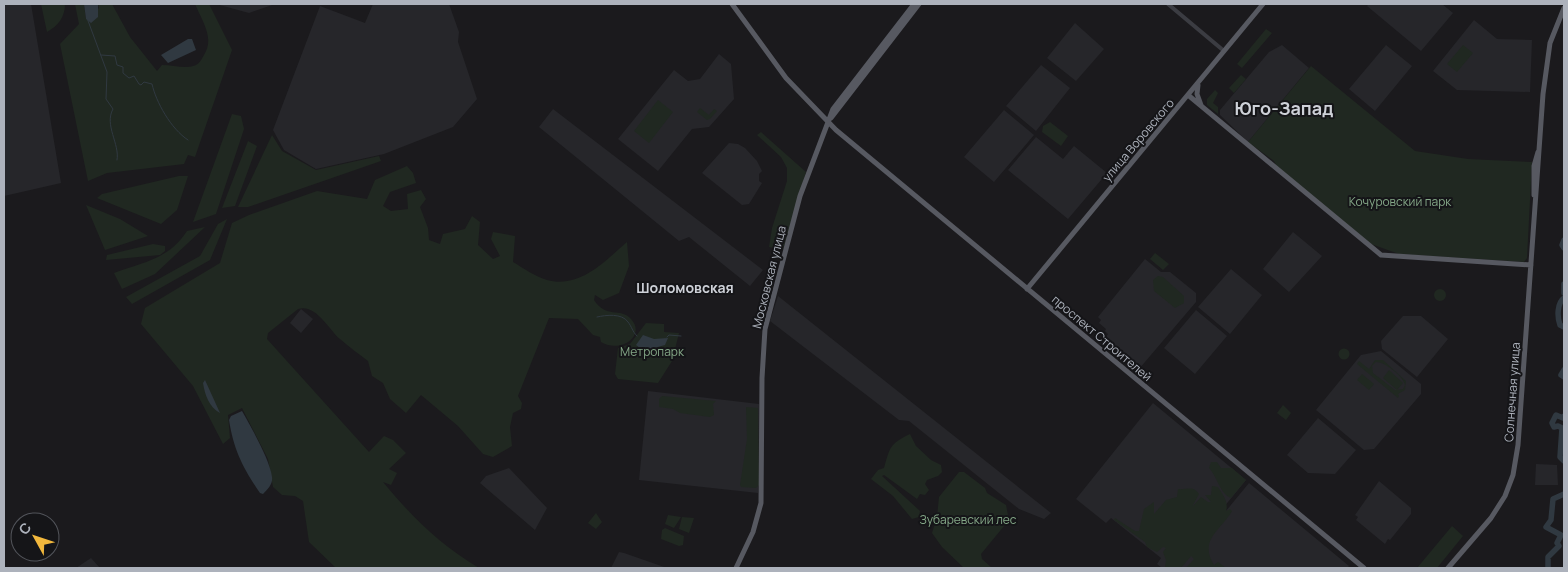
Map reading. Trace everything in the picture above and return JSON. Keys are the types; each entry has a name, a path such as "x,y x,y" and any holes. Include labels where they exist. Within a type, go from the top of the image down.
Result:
{"main road":[{"name":"проспект Строителей","path":"732,4 786,78 828,123 1364,568"},
{"name":"Московская улица","path":"736,568 753,532 761,502 762,378 765,329 800,196 837,103 914,4"},
{"name":"Московская улица","path":"828,123 919,4"},
{"name":"улица Воровского","path":"1027,289 1263,4"},
{"name":"Солнечная улица","path":"1448,568 1498,508 1513,475 1518,445 1531,266 1535,196 1534,166 1539,151 1550,43 1564,8"},
{"path":"1201,79 1196,92 1202,108"},
{"path":"1188,95 1381,254 1531,266"}],"street":[{"path":"1168,4 1224,51"}],"shaded area":[{"path":"4,4 31,4 61,183 4,196"},
{"path":"84,4 98,4 98,17 91,23 86,19"},
{"path":"216,4 275,4 249,13"},
{"path":"373,4 449,4 459,32 458,42 477,99 453,127 384,154 316,169 284,150 273,130 320,6 365,23"},
{"path":"1369,4 1442,4 1453,13 1421,51 1367,6"},
{"path":"1474,20 1497,39 1532,40 1530,92 1457,90 1433,71"},
{"path":"1075,23 1104,49 1076,81 1047,58"},
{"path":"188,39 192,39 196,50 168,63 161,55"},
{"path":"1282,45 1309,68 1248,142 1220,115 1220,110 1269,52"},
{"path":"1386,45 1412,66 1375,111 1349,89"},
{"path":"719,54 731,64 734,99 709,127 692,129 658,171 618,139 674,70 688,81 700,79"},
{"path":"1041,65 1070,88 1036,131 1006,106"},
{"path":"553,109 763,270 750,286 689,237 679,241 539,127"},
{"path":"1004,110 1034,135 994,182 964,157"},
{"path":"1036,137 1063,159 1074,146 1107,173 1068,219 1008,170"},
{"path":"729,143 738,144 745,148 757,161 762,171 759,174 759,181 762,183 749,204 742,205 702,173"},
{"path":"1293,232 1322,256 1289,292 1263,269"},
{"path":"1145,259 1161,272 1170,272 1196,293 1196,302 1139,369 1104,340 1108,334 1105,331 1106,329 1099,323 1101,320 1098,317"},
{"path":"1231,269 1262,295 1230,334 1198,307"},
{"path":"778,296 1051,513 1044,519 1019,509 909,421 899,420 770,321"},
{"path":"301,309 313,319 301,333 290,323"},
{"path":"1196,310 1227,336 1195,374 1164,348"},
{"path":"1403,316 1421,316 1448,339 1417,377 1382,349 1381,341"},
{"path":"643,335 654,339 668,338 665,345 654,348 648,354 636,345"},
{"path":"1381,351 1421,384 1421,394 1374,449 1364,450 1316,410 1361,355"},
{"path":"205,380 220,413 208,400 203,383"},
{"path":"648,391 759,404 758,493 639,480"},
{"path":"1153,403 1246,480 1174,568 1162,568 1157,564 1161,558 1111,518 1106,523 1076,499"},
{"path":"242,411 260,444 271,470 272,482 263,494 260,493 244,467 234,441 229,420 231,416"},
{"path":"1318,418 1356,450 1335,474 1308,473 1287,455"},
{"path":"1536,464 1557,465 1558,485 1535,485"},
{"path":"509,468 547,508 535,530 480,483 486,476"},
{"path":"1379,481 1411,508 1411,514 1385,544 1356,520 1358,517 1355,515"},
{"path":"1249,483 1349,566 1347,568 1179,568"},
{"path":"619,552 624,553 667,568 611,568"},
{"path":"91,558 100,568 76,568"}],"green space":[{"path":"41,4 65,4 64,13 60,21 47,32"},
{"path":"75,4 84,4 86,19 99,8 98,4 112,4 130,37 157,71 162,65 190,67 200,62 207,49 208,36 195,4 209,4 232,50 195,157 188,155 184,164 107,173 88,181 60,44 79,24"},
{"path":"1266,29 1272,33 1242,68 1237,64"},
{"path":"1463,45 1473,53 1457,72 1447,64"},
{"name":"Кочуровский парк","path":"1311,66 1415,151 1468,159 1532,162 1527,258 1524,262 1399,254 1371,244 1277,167 1274,161 1248,142"},
{"path":"1241,75 1246,79 1234,93 1229,88"},
{"path":"1215,90 1218,93 1213,103 1218,107 1218,114 1207,105 1207,99"},
{"path":"658,100 673,112 649,143 634,131"},
{"path":"700,108 709,115 714,109 717,111 707,120 697,112"},
{"path":"232,114 241,116 244,129 216,214 193,222"},
{"path":"1050,122 1068,136 1061,146 1042,132 1043,126"},
{"path":"761,132 806,172 783,250 769,247 772,228 787,181 787,168 781,157 757,135"},
{"path":"272,135 282,151 316,170 379,156 381,161 248,207 238,207"},
{"path":"248,141 257,146 235,206 222,208"},
{"path":"407,166 413,173 416,183 390,192 383,206 391,211 408,209 407,194 421,190 426,199 420,207 428,228 429,240 440,244 443,234 465,229 472,216 480,222 478,245 493,259 500,256 491,239 493,232 515,236 513,262 538,277 559,282 570,281 591,272 627,242 629,266 619,293 603,300 595,295 594,300 603,309 623,314 631,319 635,325 636,331 634,336 624,344 617,346 609,345 601,342 600,337 593,335 578,319 549,318 518,396 522,403 521,409 513,413 510,427 512,446 493,457 483,454 458,426 421,395 406,413 390,399 383,383 372,376 368,361 340,339 322,318 311,310 305,308 298,309 268,333 267,339 369,452 384,436 393,440 406,453 389,469 397,473 391,485 383,482 427,530 464,559 479,568 336,568 309,542 303,501 295,496 282,495 273,487 268,459 242,408 228,415 230,438 223,444 193,386 141,324 145,308 220,263 232,223 317,191 367,199 375,180"},
{"path":"179,176 188,176 177,210 161,224 97,198 102,194"},
{"path":"86,205 120,219 148,236 105,250"},
{"path":"227,219 210,260 132,304 126,297 200,256 218,224"},
{"path":"205,227 155,274 122,289 114,273 164,254 187,231"},
{"path":"153,244 165,246 165,251 160,255 106,260 107,255"},
{"path":"1155,253 1169,264 1163,270 1150,259"},
{"path":"1158,276 1163,277 1184,296 1184,303 1175,308 1154,291 1153,280"},
{"path":"1438,289 1442,289 1446,295 1442,301 1438,301 1434,297 1434,293"},
{"name":"Метропарк","path":"646,323 664,324 664,332 679,333 672,361 658,383 618,379 615,374 618,348 630,344"},
{"path":"1344,348 1350,354 1344,360 1338,354"},
{"path":"1375,360 1383,360 1406,381 1405,390 1398,394 1398,398 1357,364 1359,361 1369,369","holes":["1376,362 1389,367 1404,381 1403,389 1395,390 1373,373 1372,366"]},
{"path":"1389,370 1403,383 1397,390 1383,378"},
{"path":"1362,374 1374,384 1369,390 1357,380"},
{"path":"662,396 716,401 713,404 714,415 710,417 680,413 673,409 659,407 659,399"},
{"path":"1283,405 1291,413 1286,420 1277,413"},
{"path":"746,407 758,408 759,485 756,488 741,487 740,485 747,439"},
{"path":"910,434 916,446 931,460 941,465 942,472 938,476 927,480 925,484 929,490 925,495 920,494 917,499 884,475 882,476 920,511 919,517 912,519 893,496 871,479 878,470 884,468 891,447"},
{"path":"1211,462 1217,462 1221,468 1232,468 1246,480 1231,498 1221,489 1209,468"},
{"name":"Зубаревский лес","path":"959,472 964,472 985,488 987,493 1006,505 1009,520 981,554 982,559 992,568 964,568 942,547 932,533 937,517 939,497"},
{"path":"1212,486 1218,487 1224,496 1227,505 1226,511 1230,509 1232,511 1213,535 1209,549 1214,565 1218,562 1226,568 1186,568 1194,559 1191,556 1181,568 1165,568 1166,560 1163,552 1166,548 1163,547 1157,552 1147,547 1145,542 1114,520 1115,518 1135,531 1139,531 1144,509 1154,502 1154,514 1166,500 1177,497 1178,489 1190,488 1199,494 1192,507 1201,497 1211,502 1205,495 1211,495"},
{"path":"596,513 602,522 596,529 588,523"},
{"path":"668,515 681,517 674,528 665,524"},
{"path":"682,517 694,518 689,533 679,529"},
{"path":"1452,526 1463,536 1437,568 1417,568"},
{"path":"665,528 684,536 683,545 679,546 661,539 662,530"}],"waterway":[{"path":"87,18 107,72 106,99 113,109 110,121 117,160"},
{"path":"101,55 115,56 117,65 123,67 123,73 129,78 134,76 139,84 141,85 144,82 152,84 165,115 188,140"},
{"path":"1564,240 1562,245 1564,248"},
{"path":"1564,284 1564,293"},
{"path":"1564,298 1560,303 1558,314 1560,325 1564,327"},
{"path":"597,317 609,315 622,317 628,322 637,336"},
{"path":"667,337 669,335 681,336"},
{"path":"1564,370 1561,375 1564,377"},
{"path":"1564,416 1563,418 1556,415 1552,423 1554,427 1562,428 1560,457 1564,461"},
{"path":"1548,568 1548,557 1559,546 1557,543 1561,535 1546,527 1551,520 1553,499 1564,494"}],"district":[{"name":"Юго-Запад","path":"1284,108"},
{"name":"Шоломовская","path":"685,287"}]}
